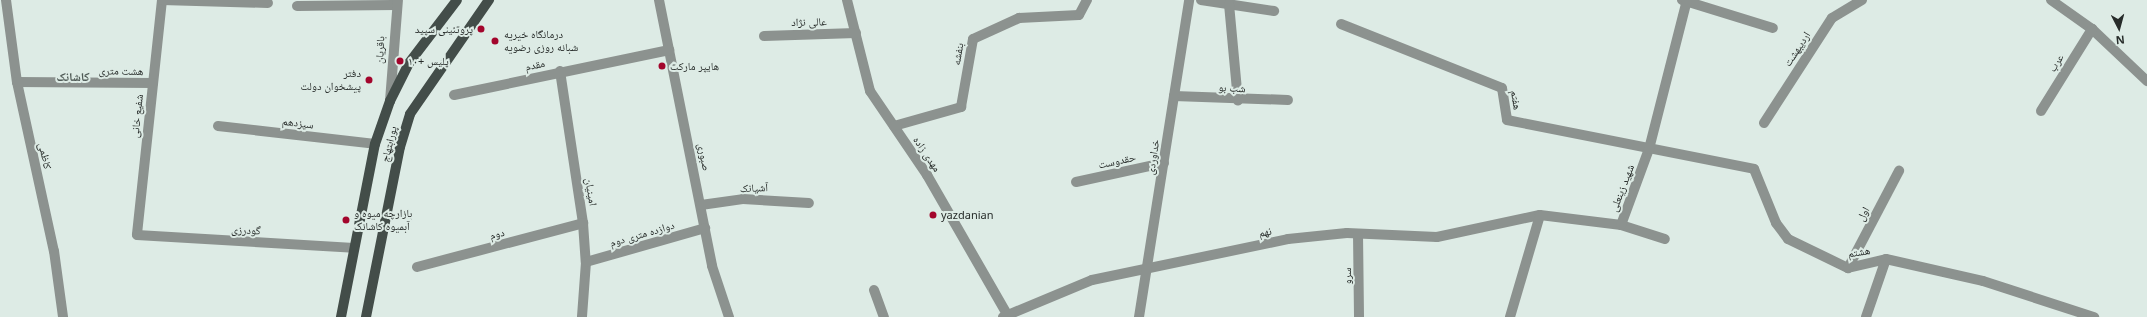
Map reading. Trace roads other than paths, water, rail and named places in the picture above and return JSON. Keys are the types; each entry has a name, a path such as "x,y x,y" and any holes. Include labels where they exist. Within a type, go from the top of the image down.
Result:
{"main road":[{"name":"پورابتهاج","path":"341,317 375,144 390,101 409,63 457,0"},
{"name":"پورابتهاج","path":"366,317 400,147 410,114 489,0"}],"street":[{"name":"کاظمی","path":"6,0 17,82 54,251 63,317"},
{"path":"162,0 268,3"},
{"name":"شفیع خانی","path":"137,235 162,0"},
{"name":"صبوری","path":"659,0 712,266 729,317"},
{"name":"مهدی زاده","path":"847,0 870,91 927,175 1005,316"},
{"name":"بنفشه","path":"894,126 961,107 974,39 1019,18 1079,15 1087,0"},
{"name":"خداوردی","path":"1139,317 1148,269 1189,0"},
{"path":"1201,0 1274,10"},
{"path":"1685,0 1773,28"},
{"name":"شهید زینعلی","path":"1540,215 1621,225 1650,149 1685,0"},
{"name":"اردیبهشت","path":"1764,123 1832,18 1862,0"},
{"path":"2051,0 2092,29 2147,82"},
{"name":"باقریان","path":"390,101 397,2"},
{"path":"297,6 397,2"},
{"path":"1229,4 1238,101"},
{"name":"هفتم","path":"1341,24 1502,88 1507,120 1650,149"},
{"name":"عرب","path":"2041,111 2092,29"},
{"name":"عالی نژاد","path":"764,36 856,33"},
{"name":"مقدم","path":"454,95 560,71 669,50"},
{"name":"امینیان","path":"560,71 583,224 586,262 582,317"},
{"name":"هشت متری","path":"17,82 153,84"},
{"name":"شب بو","path":"1174,96 1238,101 1288,100"},
{"name":"سیزدهم","path":"218,126 375,144"},
{"name":"هشتم","path":"1650,149 1754,169 1776,223 1788,240 1848,268 1886,259 1983,281 2094,317"},
{"name":"حقدوست","path":"1076,182 1164,163"},
{"name":"اول","path":"1848,268 1899,171"},
{"name":"آشیانک","path":"701,206 743,199 809,204"},
{"path":"1510,317 1540,215"},
{"name":"نهم","path":"1005,316 1092,280 1288,239 1358,234 1437,237 1540,215"},
{"name":"دوم","path":"417,267 583,224"},
{"path":"1621,225 1665,239"},
{"name":"دوازده متری دوم","path":"586,262 704,228"},
{"name":"سرو","path":"1358,234 1359,317"},
{"name":"گودرزی","path":"137,235 354,248"},
{"path":"1866,317 1886,259"},
{"path":"874,290 884,317"}],"place":[{"name":"پروتئینی سپید","path":"481,29"},
{"name":"درمانگاه خیریه شبانه روزی رضویه","path":"495,41"},
{"name":"پلیس +۱۰","path":"400,61"},
{"name":"هایپر مارکت","path":"662,66"},
{"name":"دفتر پیشخوان دولت","path":"369,80"},
{"name":"yazdanian","path":"933,215"},
{"name":"بازارچه میوه و آبمیوه کاشانک","path":"346,220"}],"district":[{"name":"کاشانک","path":"73,77"}]}
